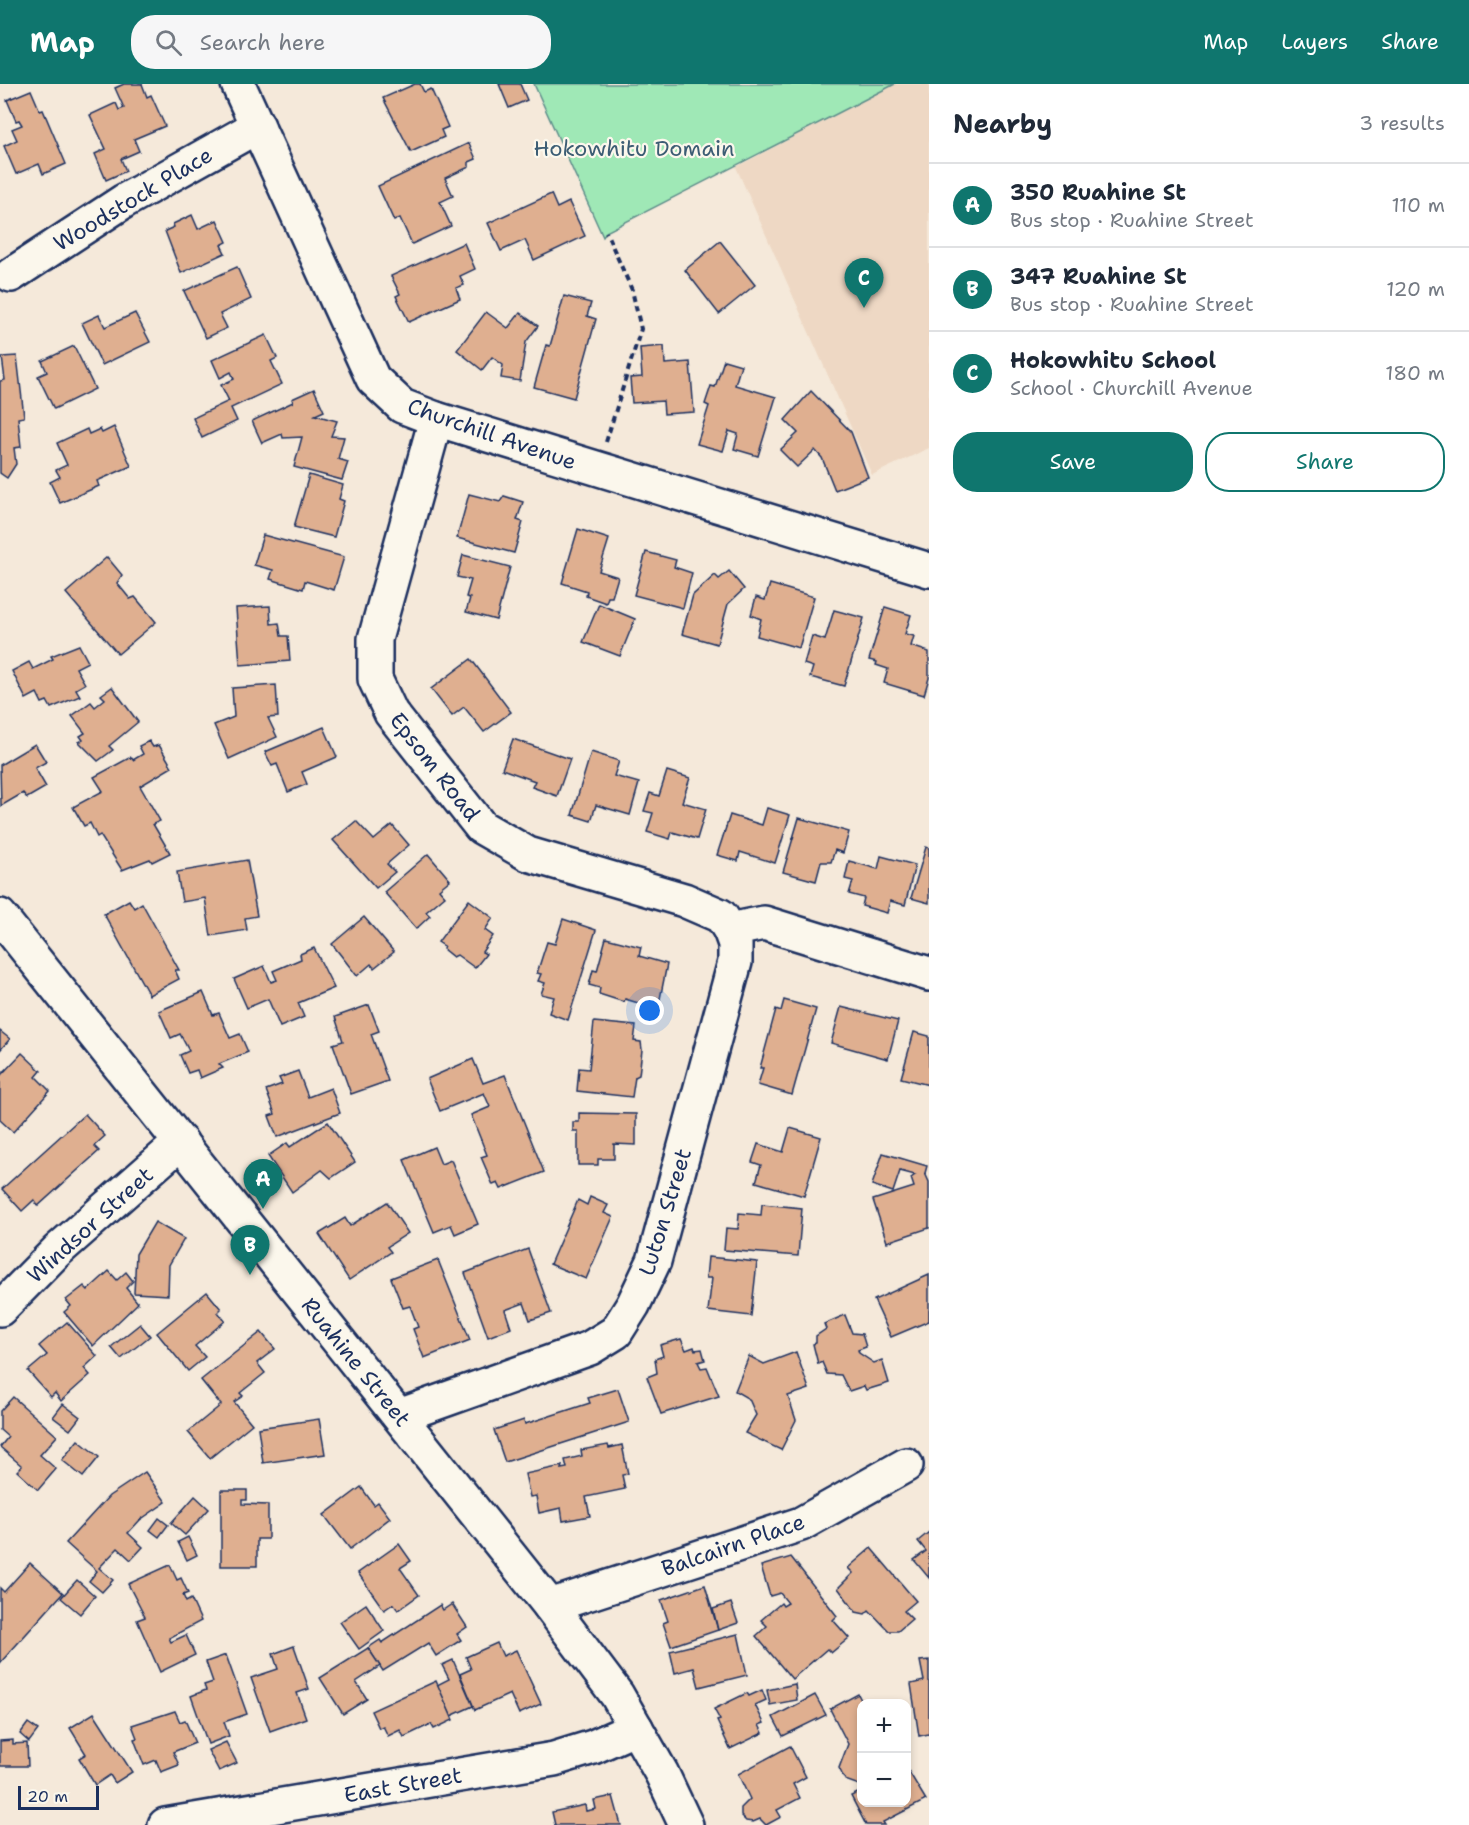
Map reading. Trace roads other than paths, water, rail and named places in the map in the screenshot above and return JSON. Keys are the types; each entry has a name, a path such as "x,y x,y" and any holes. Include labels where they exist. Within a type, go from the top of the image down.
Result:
{"street":[{"name":"Churchill Avenue","path":"238,84 373,379 402,406 435,419 597,470 929,570"},
{"name":"Woodstock Place","path":"11,274 124,201 258,126"},
{"name":"Epsom Road","path":"435,419 375,639 375,680 391,713 481,826 528,854 684,900 721,916 730,930"},
{"name":"Ruahine Street","path":"0,916 550,1606 617,1695 686,1825"},
{"path":"730,930 764,923 929,974"},
{"name":"Luton Street","path":"399,1416 590,1348 616,1332 633,1305 654,1261 735,962 735,944 730,930"},
{"name":"Windsor Street","path":"0,1309 57,1251 181,1142"},
{"name":"Balcairn Place","path":"550,1606 801,1524 906,1465"},
{"name":"East Street","path":"165,1825 554,1760 593,1747 636,1728"}],"place":[{"name":"Hokowhitu School","path":"864,308"},
{"name":"350 Ruahine St","path":"263,1209"},
{"name":"347 Ruahine St","path":"250,1275"}],"park label":[{"name":"Hokowhitu Domain","path":"634,148"}]}
